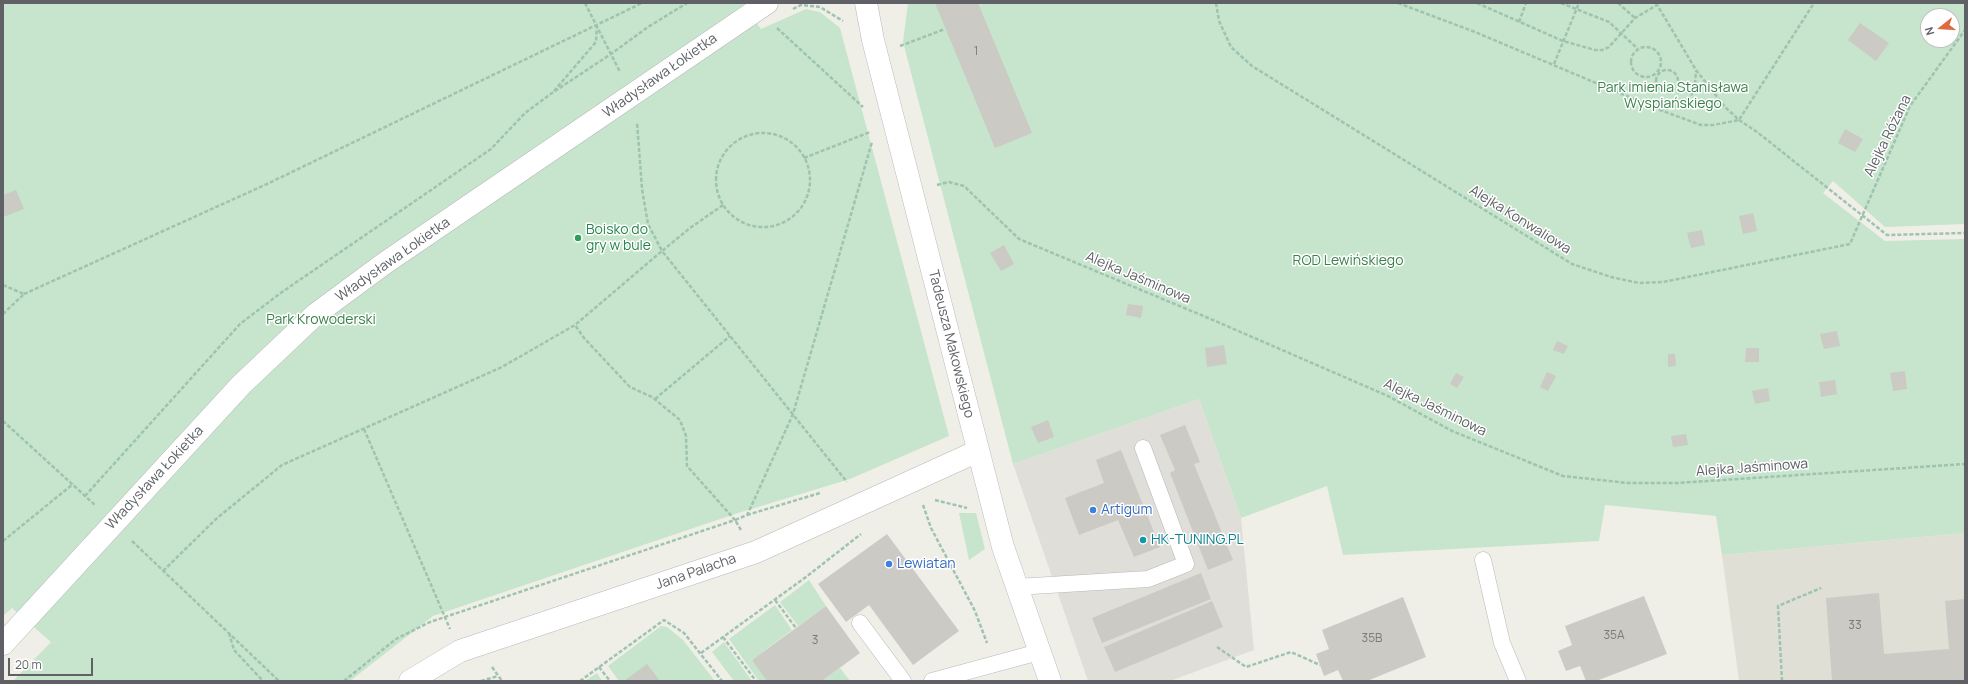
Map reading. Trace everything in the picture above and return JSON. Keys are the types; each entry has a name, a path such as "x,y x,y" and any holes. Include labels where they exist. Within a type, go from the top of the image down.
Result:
{"street":[{"name":"Tadeusza Makowskiego","path":"866,3 874,48 1003,548 1050,681"},
{"name":"Władysława Łokietka","path":"3,644 241,385 316,314 385,263 764,10"},
{"name":"Jana Palacha","path":"410,681 460,651 756,552 916,488 978,451"}],"lane":[{"path":"1016,588 1148,579 1186,564 1143,448"},
{"path":"1483,560 1502,643 1518,681"},
{"path":"860,623 903,681"},
{"path":"932,681 1039,652"}],"path":[{"path":"585,3 622,76"},
{"path":"3,314 24,294 267,184 642,3"},
{"path":"85,496 240,324 282,292 491,149 525,113 552,93 611,54 648,27 687,3"},
{"name":"Alejka Konwaliowa","path":"1216,3 1219,21 1231,47 1252,66 1572,264 1611,277 1639,283 1663,282 1850,244 1862,215"},
{"path":"1398,3 1554,64 1660,110 1701,125 1713,125 1739,120 1814,3"},
{"path":"1477,3 1563,41 1588,49 1602,50 1613,43 1635,18 1657,4 1696,70 1726,107 1739,120 1887,235 1965,234"},
{"path":"1519,22 1526,3"},
{"path":"1561,3 1609,22 1638,49"},
{"path":"1554,64 1579,3"},
{"path":"1618,3 1635,18"},
{"path":"764,10 801,5 820,6 846,24"},
{"path":"764,10 862,106 866,112"},
{"path":"552,93 596,42 597,25"},
{"path":"894,48 945,29"},
{"name":"Alejka Różana","path":"1862,215 1910,106 1965,30"},
{"path":"1657,74 1656,81 1658,88 1664,92 1671,92 1677,87 1679,80 1676,73 1670,69 1663,70 1657,74 1644,77 1637,74 1632,69 1631,62 1633,54 1638,49 1645,47 1652,48 1658,52 1661,59 1661,66 1657,74"},
{"path":"1660,110 1682,105 1691,96 1695,84 1696,70"},
{"path":"637,119 642,189 646,217 662,252 849,484 842,486"},
{"path":"804,158 876,129"},
{"path":"766,133 778,136 793,144 804,158 808,169 808,191 798,212 789,219 778,225 766,227 754,226 732,216 723,205 716,185 719,162 726,151 744,137 766,133"},
{"path":"747,515 793,414 874,137"},
{"name":"Alejka Jaśminowa","path":"941,184 950,182 964,186 1019,239 1381,392 1452,431 1563,476 1628,483 1677,483 1965,464"},
{"path":"163,571 216,519 282,465 502,367 575,325 690,228 723,205"},
{"path":"3,285 24,294"},
{"path":"575,325 584,338 630,387 655,399 680,420 686,436 687,466 735,520 756,552"},
{"path":"655,399 730,336"},
{"path":"3,421 73,484 279,681"},
{"path":"364,429 460,651"},
{"path":"3,541 73,484"},
{"path":"916,488 974,510"},
{"path":"916,488 931,528 975,611 995,664"},
{"path":"344,681 396,639 444,616 747,515 827,490"},
{"path":"701,653 775,600 864,532"},
{"path":"1782,681 1778,606 1821,588"},
{"path":"775,600 796,628"},
{"path":"580,681 664,620 684,633 722,681"},
{"path":"228,633 234,650 263,681"},
{"path":"723,637 756,681"},
{"path":"1218,647 1246,668 1291,652 1320,665"},
{"path":"599,667 610,681"},
{"path":"481,681 498,676"}],"shaded area":[{"path":"1199,399 1241,518 1254,650 1170,681 1088,681 1013,464"},
{"path":"1965,533 1965,681 1739,681 1722,555"}],"green space":[{"name":"Park Krowoderski","path":"3,3 744,3 743,4 761,29 806,9 820,12 840,28 949,436 850,479 735,514 433,616 350,681 13,681 51,642 12,608 3,616"},
{"name":"ROD Lewińskiego","path":"908,3 1965,3 1965,224 1885,227 1833,181 1823,193 1885,241 1965,239 1965,533 1722,555 1716,516 1605,505 1599,541 1343,555 1327,486 1241,518 1199,399 1013,464 903,42"},
{"path":"959,513 976,513 985,549 969,560"},
{"path":"809,580 826,606 798,626 780,602"},
{"path":"775,605 792,630 752,660 767,680 759,681 729,639"},
{"path":"661,626 667,627 683,640 715,681 619,681 608,666"},
{"path":"724,642 752,681 734,681 712,652"},
{"path":"840,668 850,681 822,681"},
{"path":"597,673 602,681 585,681"}],"building":[{"path":"935,3 978,3 1032,133 995,148"},
{"path":"1860,23 1889,43 1876,61 1848,40"},
{"path":"1845,129 1863,139 1855,152 1838,143"},
{"path":"16,190 24,209 3,217 3,195"},
{"path":"1753,213 1757,231 1743,234 1739,216"},
{"path":"1702,230 1705,245 1691,248 1687,233"},
{"path":"1004,245 1014,264 1001,271 990,253"},
{"path":"1128,304 1143,306 1141,318 1126,315"},
{"path":"1837,331 1840,346 1824,349 1820,334"},
{"path":"1557,341 1568,346 1564,354 1553,350"},
{"path":"1224,345 1227,364 1207,367 1205,348"},
{"path":"1746,348 1759,348 1759,362 1745,362"},
{"path":"1668,354 1675,354 1676,366 1668,367"},
{"path":"1905,371 1907,389 1893,391 1890,373"},
{"path":"1547,372 1556,376 1548,391 1540,387"},
{"path":"1456,373 1464,377 1457,388 1450,384"},
{"path":"1835,380 1837,394 1821,397 1819,382"},
{"path":"1768,388 1770,401 1755,404 1752,391"},
{"path":"1048,420 1054,437 1038,443 1031,427"},
{"path":"1185,425 1200,462 1194,464 1233,560 1208,570 1170,473 1175,470 1160,435"},
{"path":"1686,434 1688,445 1673,447 1671,436"},
{"path":"1121,450 1160,547 1134,557 1118,520 1079,535 1065,498 1104,483 1096,460"},
{"path":"887,534 959,631 913,665 869,605 846,622 818,584"},
{"path":"1201,573 1211,599 1102,643 1092,618"},
{"path":"1879,593 1884,654 1949,649 1945,601 1965,599 1965,681 1832,681 1826,598"},
{"path":"1644,596 1667,654 1596,681 1586,681 1580,666 1566,671 1558,651 1572,645 1565,626"},
{"path":"1403,597 1426,657 1367,681 1343,681 1338,670 1324,676 1316,654 1329,649 1322,630"},
{"path":"1212,601 1223,627 1115,672 1104,647"},
{"path":"826,606 860,653 822,681 767,681 752,660"},
{"path":"647,664 660,681 624,681"}],"place":[{"name":"Boisko do gry w bule","path":"578,238"},
{"name":"Artigum","path":"1093,510"},
{"name":"HK-TUNING.PL","path":"1143,540"},
{"name":"Lewiatan","path":"889,564"}],"park label":[{"name":"Park imienia Stanisława Wyspiańskiego","path":"1673,96"}]}
